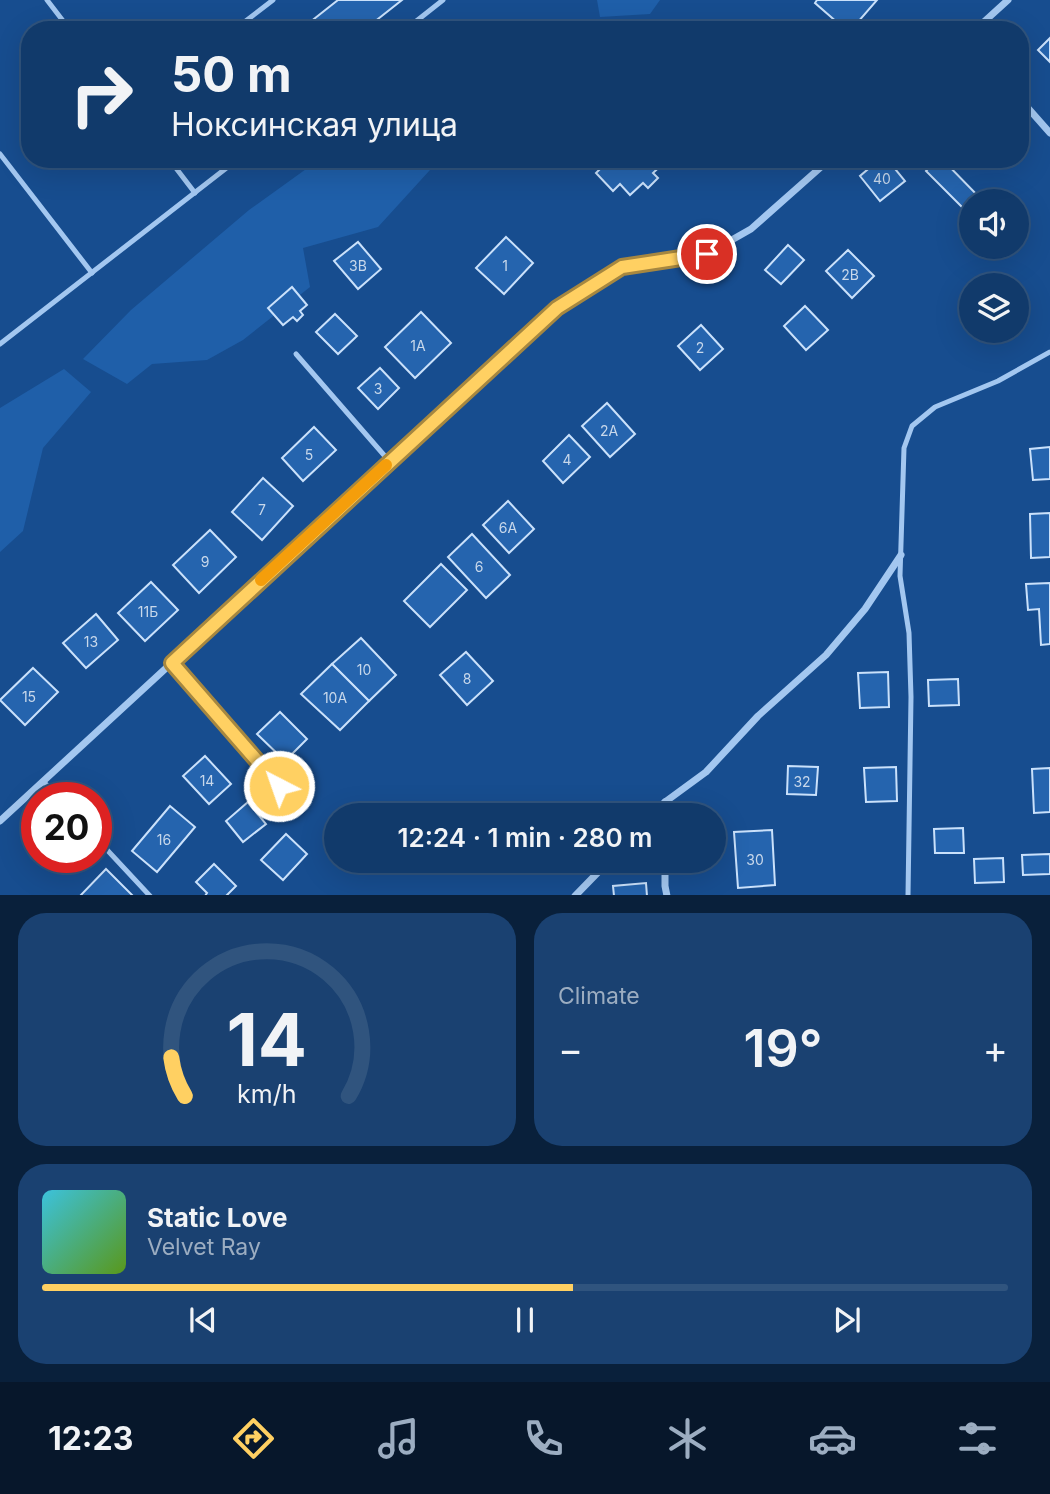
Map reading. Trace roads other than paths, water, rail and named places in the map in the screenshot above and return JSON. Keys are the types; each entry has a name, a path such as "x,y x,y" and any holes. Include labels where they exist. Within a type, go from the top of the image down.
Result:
{"street":[{"path":"985,21 1007,0"},
{"path":"1029,109 1050,133"},
{"path":"0,821 557,308 622,267 707,254 751,229 820,168"},
{"path":"665,802 706,772 758,716 826,655 865,609 901,555"},
{"path":"575,895 597,873"},
{"path":"665,873 667,895"}],"lane":[{"path":"47,0 63,21"},
{"path":"245,21 272,0"},
{"path":"416,21 443,0"},
{"path":"0,153 92,273"},
{"path":"177,168 195,192"},
{"path":"0,344 226,168"},
{"path":"908,895 911,697 909,633 900,576 904,448 912,426 935,407 998,381 1050,352"},
{"path":"296,354 390,462"},
{"path":"172,663 297,807"},
{"path":"112,855 150,895"}]}
